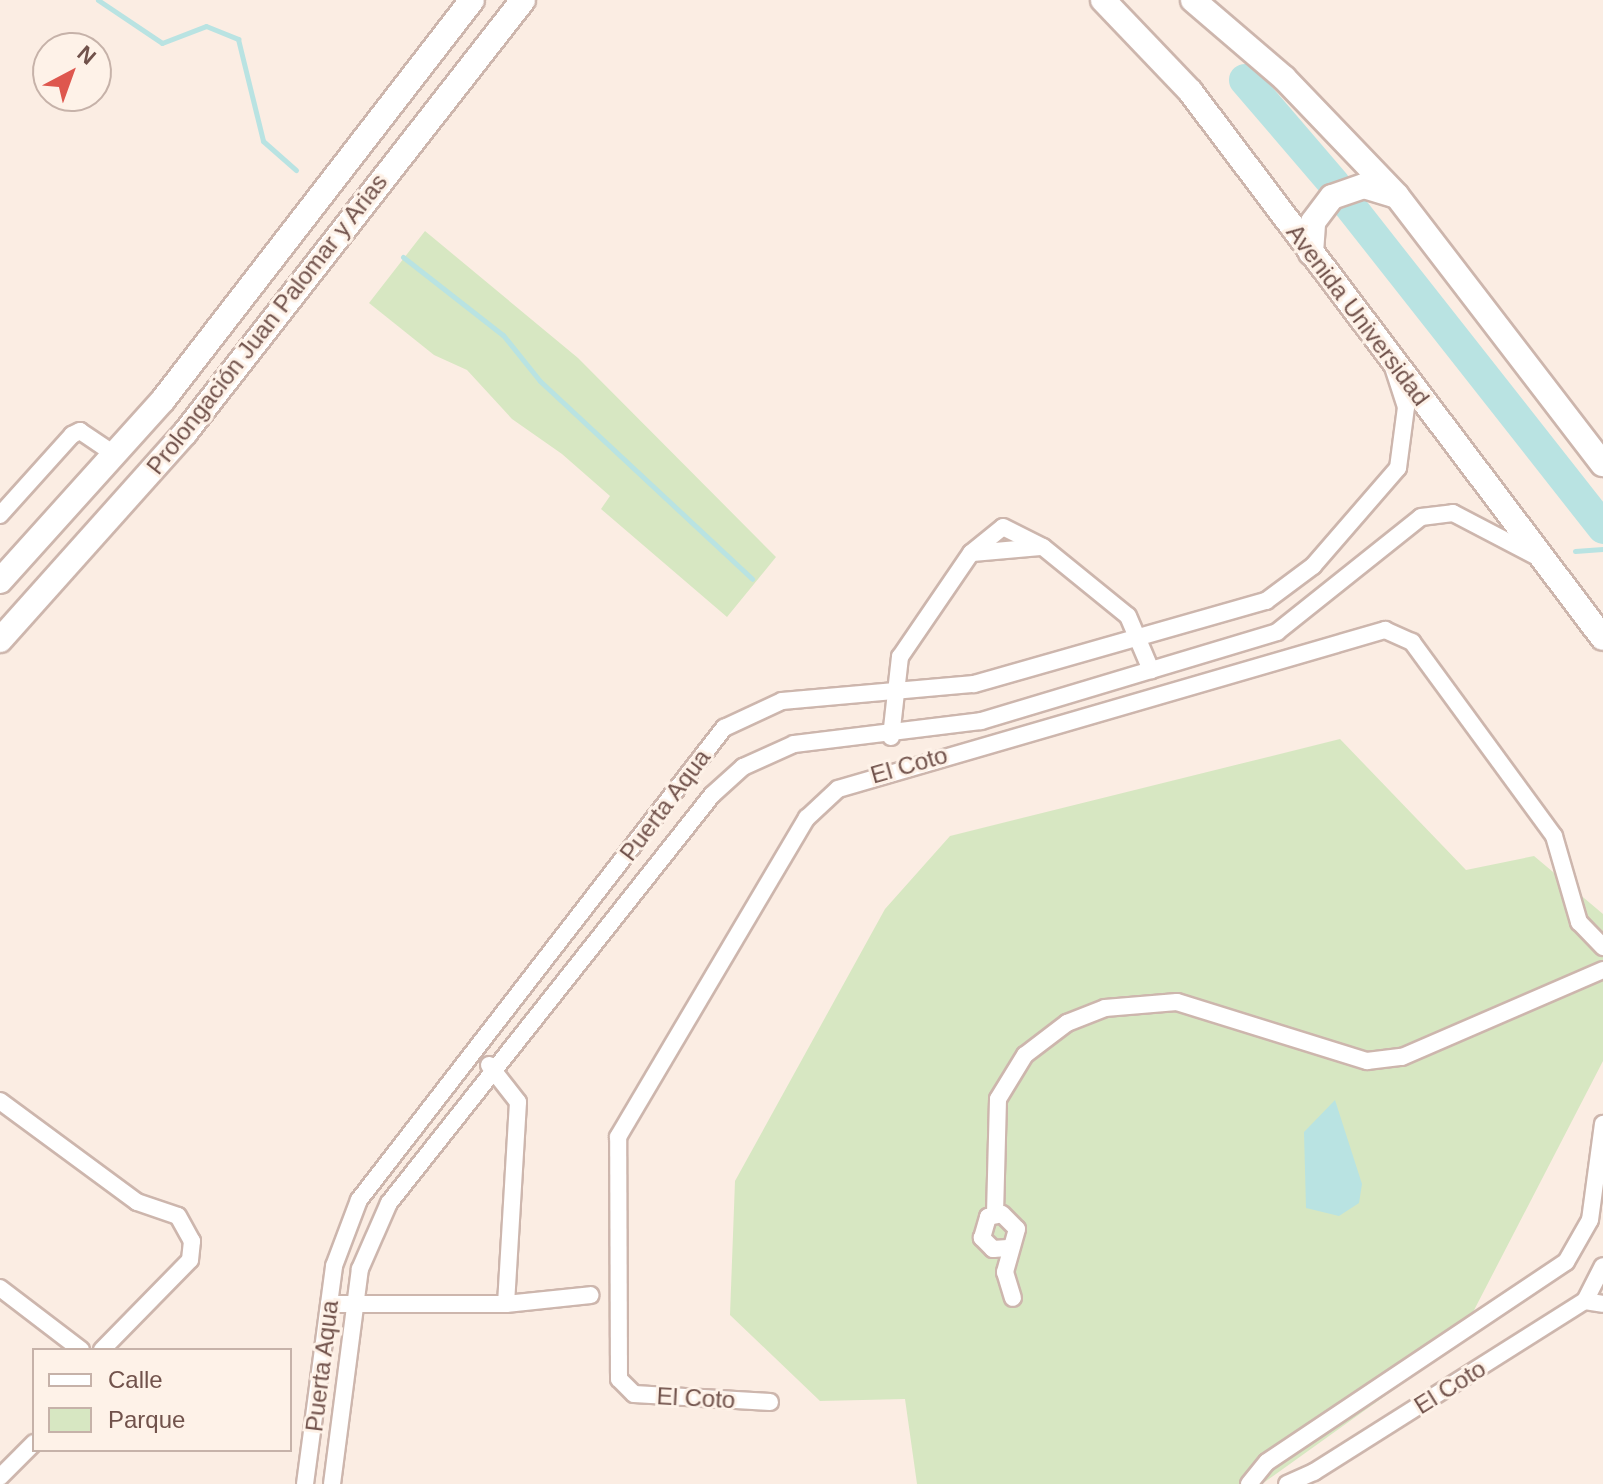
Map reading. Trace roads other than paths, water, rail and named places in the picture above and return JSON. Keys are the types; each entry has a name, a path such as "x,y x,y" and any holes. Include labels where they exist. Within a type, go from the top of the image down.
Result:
{"main road":[{"name":"Prolongación Juan Palomar y Arias","path":"0,581 114,454 472,0"},
{"name":"Prolongación Juan Palomar y Arias","path":"0,640 185,433 523,0"},
{"name":"Avenida Universidad","path":"1103,0 1190,91 1603,638"},
{"path":"1193,0 1284,78 1397,196 1603,464"},
{"path":"1311,253 1313,222 1332,197 1364,186 1397,196"},
{"path":"281,244 311,268"}],"street":[{"name":"Puerta Aqua","path":"305,1484 329,1304 359,1200 476,1055 724,728 782,701 974,684 1266,601 1313,566 1398,468 1407,441 1406,407 1390,358"},
{"path":"0,515 72,435 80,431 114,454"},
{"name":"Puerta Aqua","path":"332,1484 363,1258 389,1203 712,795 743,767 794,744 891,737 981,721 1277,632 1337,589 1388,537 1421,517 1453,513 1543,561"},
{"path":"891,737 900,657 971,553 1003,527 1043,547 1142,637 1151,670"},
{"path":"971,553 1043,547"},
{"name":"El Coto","path":"770,1402 634,1394 619,1379 618,1137 807,818 838,789 1385,630 1412,642 1554,836 1579,922 1603,947"},
{"path":"995,1214 998,1099 1025,1055 1067,1023 1105,1008 1177,1002 1329,1054 1402,1057 1603,970"},
{"path":"476,1055 496,1071 518,1102 506,1304"},
{"path":"0,1101 137,1202 178,1216 192,1241 190,1260 104,1348"},
{"path":"1249,1484 1267,1462 1566,1262 1590,1220 1603,1124"},
{"path":"995,1214 1015,1222 1017,1236 1008,1248 1013,1298"},
{"path":"995,1214 983,1223 982,1238 993,1249 1008,1248"},
{"path":"1603,1266 1585,1301 1603,1304"},
{"path":"0,1288 78,1348"},
{"path":"329,1304 506,1304 591,1295"},
{"name":"El Coto","path":"1287,1484 1315,1478 1585,1301"},
{"path":"0,1477 32,1445"}],"water":[{"path":"1335,1100 1362,1184 1359,1203 1339,1216 1306,1208 1304,1132"}],"waterway":[{"path":"98,0 162,43 206,26 238,39 263,141 296,170"},
{"path":"1245,80 1334,184"},
{"path":"1346,201 1603,528"},
{"path":"403,257 503,335 540,381 752,579"},
{"path":"1575,551 1603,549"}]}
